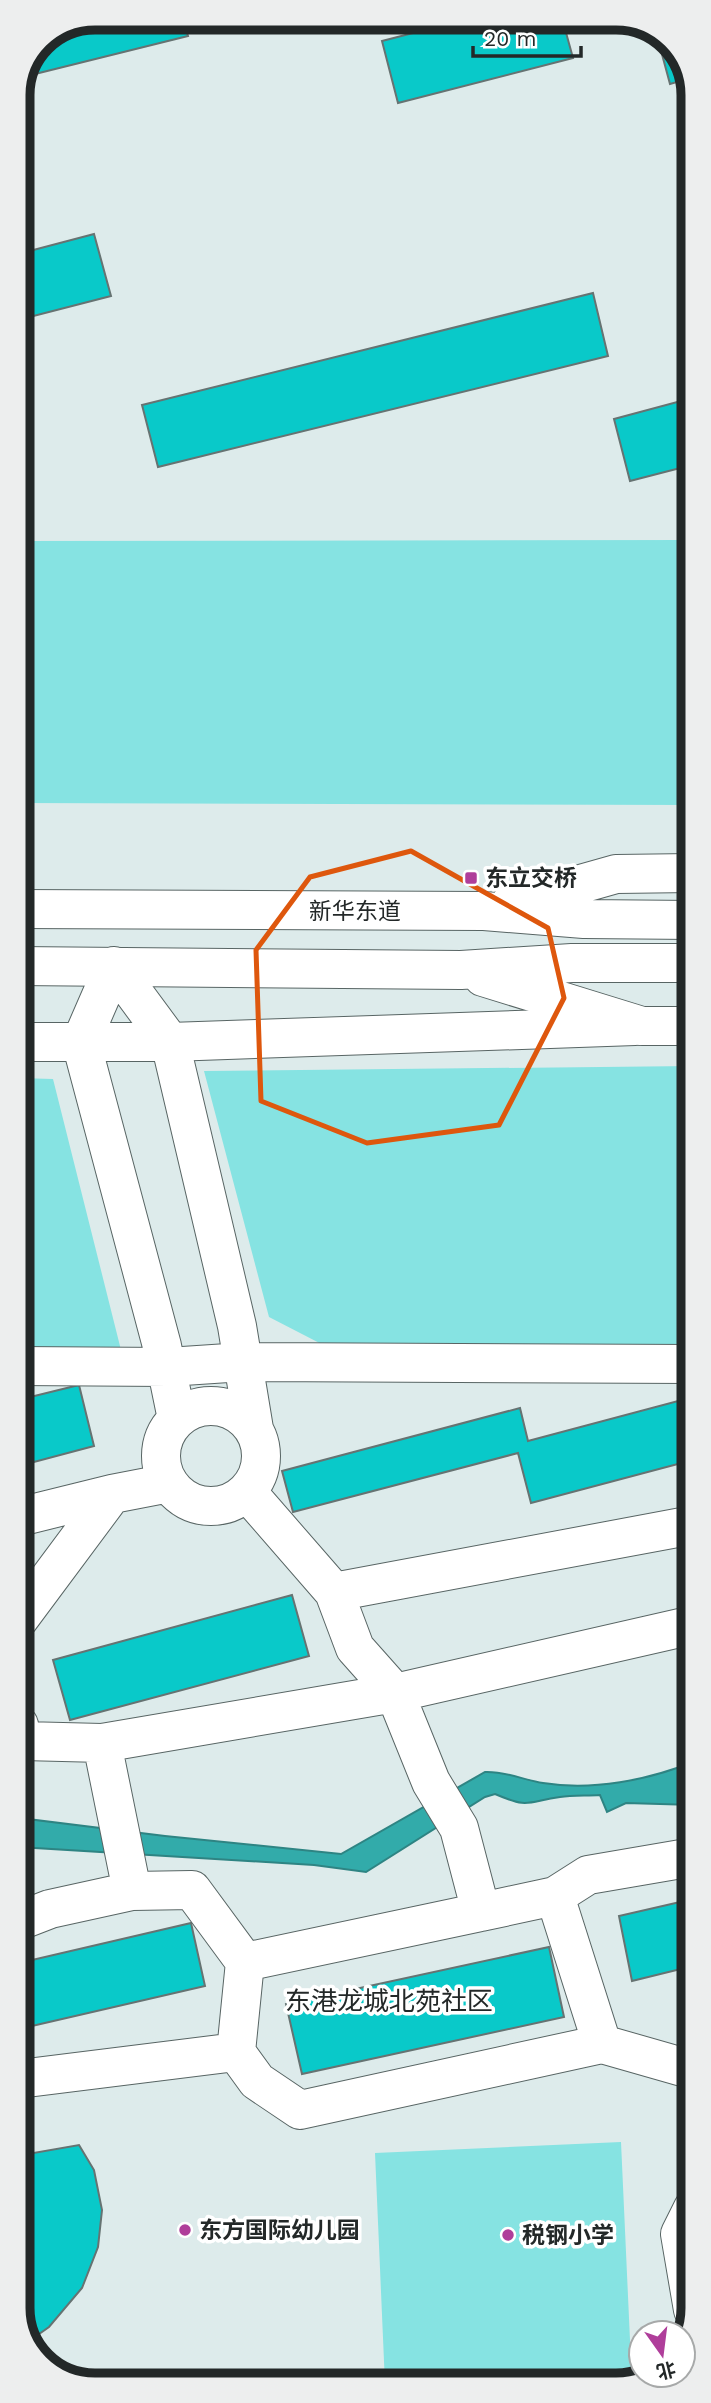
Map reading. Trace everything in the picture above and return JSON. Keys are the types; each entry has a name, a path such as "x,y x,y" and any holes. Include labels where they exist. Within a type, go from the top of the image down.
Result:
{"main road":[{"path":"484,911 616,874 681,873"},
{"name":"新华东道","path":"30,909 484,911 584,919 681,920"},
{"path":"30,966 461,970 572,963 681,963"},
{"path":"114,966 81,1042 168,1367 177,1419"},
{"path":"114,966 170,1042 237,1326 254,1429 260,1445 261,1462 256,1478 247,1493 234,1501 220,1506 205,1506 178,1494 169,1483 162,1467 162,1450 167,1433 177,1419 192,1410 209,1406 226,1408 242,1416 254,1429"},
{"path":"461,970 642,1026"},
{"path":"30,1042 170,1042 681,1027"},
{"path":"30,1366 168,1367 243,1362 681,1364"},
{"path":"30,1514 111,1493 169,1483"},
{"path":"30,1604 111,1493"},
{"path":"247,1493 334,1592 355,1648 395,1693 431,1782 459,1828 481,1912"},
{"path":"334,1592 681,1527"},
{"path":"30,1741 102,1744 395,1693 681,1628"},
{"path":"102,1744 129,1878"},
{"path":"245,1962 555,1896 588,1875 681,1859"},
{"path":"30,1917 129,1878 192,1891 245,1962 236,2052 257,2081 300,2110 602,2043 681,2066"},
{"path":"555,1896 602,2043"},
{"path":"30,2078 236,2052"}],"highlighted area":[{"path":"411,851 548,928 564,998 499,1125 367,1143 261,1101 256,950 310,877"}],"shaded area":[{"path":"681,540 681,805 30,803 30,541"},
{"path":"681,1066 681,1347 333,1350 269,1317 204,1071"},
{"path":"30,1078 53,1079 121,1350 30,1349"},
{"path":"681,1766 681,1805 626,1803 607,1812 600,1795 565,1796 522,1803 495,1794 485,1797 366,1872 314,1865 30,1848 30,1819 341,1854 485,1772 543,1783 581,1786 658,1774"},
{"name":"税钢小学","path":"621,2142 629,2319 627,2372 385,2373 375,2153"}],"building":[{"path":"186,30 188,36 34,74 49,49 70,35 82,31"},
{"path":"425,30 565,30 573,58 398,103 382,41"},
{"path":"660,47 673,62 678,74 680,81 670,84"},
{"path":"94,234 111,296 30,317 30,251"},
{"path":"593,293 608,356 158,467 142,405"},
{"path":"681,401 681,468 630,481 614,419"},
{"path":"79,1385 94,1446 30,1463 30,1397"},
{"path":"681,1400 681,1463 531,1503 518,1453 293,1512 282,1471 520,1408 528,1441"},
{"path":"292,1595 309,1656 70,1720 53,1660"},
{"path":"681,1902 681,1969 632,1981 619,1916"},
{"path":"191,1923 205,1986 30,2026 30,1960"},
{"path":"549,1947 564,2017 302,2074 286,2004"},
{"path":"79,2145 94,2170 102,2210 98,2247 82,2288 49,2327 36,2336 30,2308 30,2154"}],"place":[{"name":"东立交桥","path":"471,878"},
{"name":"东方国际幼儿园","path":"185,2230"},
{"name":"税钢小学","path":"508,2235"}],"district":[{"name":"东港龙城北苑社区","path":"389,2001"}]}
